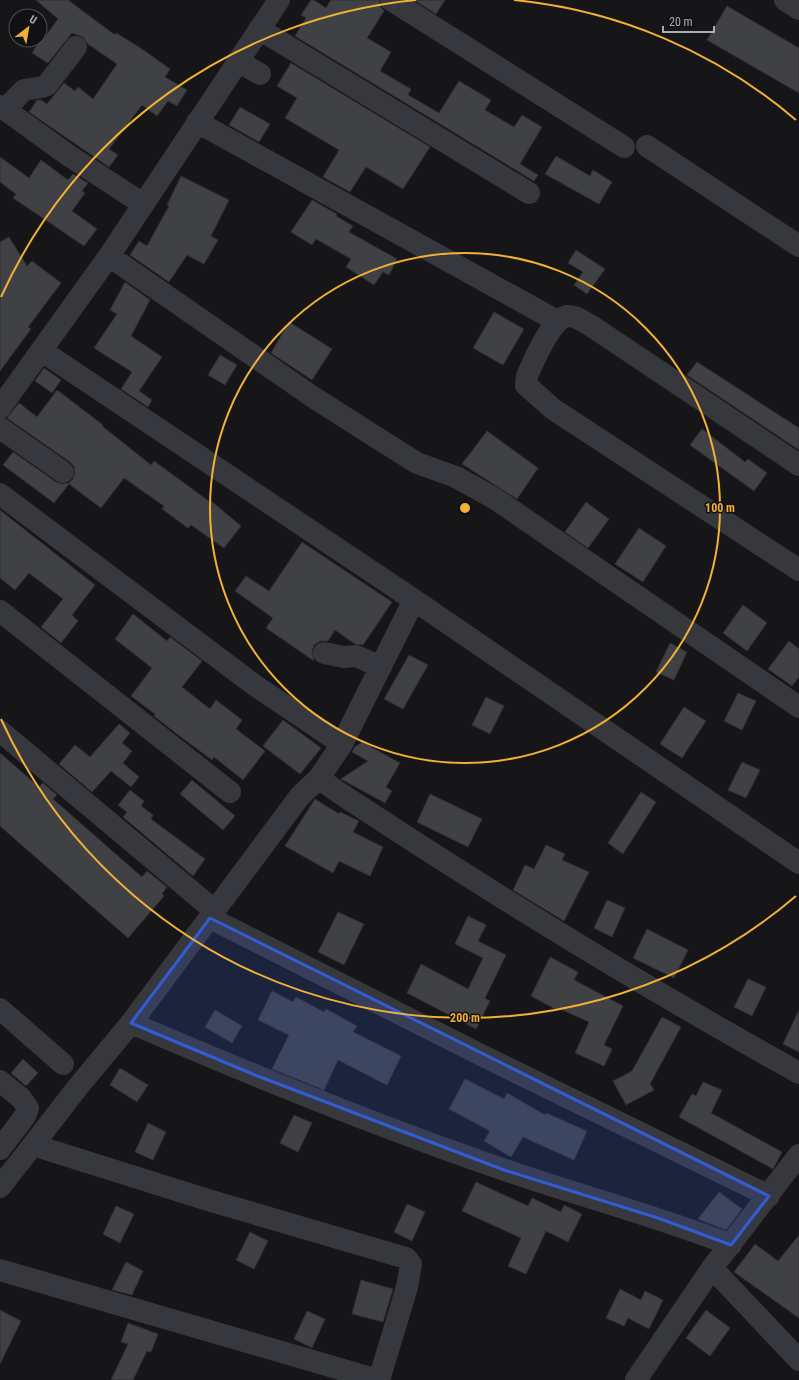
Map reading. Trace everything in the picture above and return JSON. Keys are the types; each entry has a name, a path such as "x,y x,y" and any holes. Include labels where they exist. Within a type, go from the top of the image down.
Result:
{"street":[{"path":"0,408 109,256 237,61 279,0"},
{"path":"391,0 624,147"},
{"path":"785,0 799,9"},
{"path":"259,29 529,193"},
{"path":"76,47 47,85 24,90 2,108 68,155 143,204"},
{"path":"237,61 260,74"},
{"path":"197,122 557,321"},
{"path":"648,146 799,246"},
{"path":"109,256 313,397 358,426 417,462 456,477 494,498 799,707"},
{"path":"799,465 590,325 576,318 567,316 557,321 527,376 526,385 553,409 799,570"},
{"path":"42,351 414,600 799,863"},
{"path":"0,428 63,472"},
{"path":"0,494 252,684 342,744"},
{"path":"0,1187 77,1088 131,1023 300,796 319,778 342,744 414,600"},
{"path":"0,611 230,792"},
{"path":"324,653 344,657 356,656 381,667"},
{"path":"0,731 212,915 483,1056 769,1196"},
{"path":"319,778 373,815 568,938 681,1007 799,1073"},
{"path":"0,1009 63,1064"},
{"path":"131,1023 255,1075 469,1157 673,1223 731,1244"},
{"path":"0,1081 26,1103 28,1108 25,1116 0,1148"},
{"path":"0,1270 378,1380 406,1287 411,1264 406,1258 33,1145"},
{"path":"636,1380 712,1268 769,1196 796,1166"},
{"path":"712,1268 799,1360"}],"highlighted area":[{"path":"210,918 769,1196 731,1245 658,1218 504,1170 255,1075 131,1023"}],"building":[{"path":"36,0 68,0 115,35 116,33 142,49 170,69 165,77 187,90 177,106 168,101 157,116 142,105 109,149 118,155 109,167 29,112 37,100 41,100 47,104 64,83 75,91 78,87 93,99 117,64 88,44 83,37 72,33 48,63 32,53 35,48 48,48 48,33 58,19 48,10 48,8 45,8"},
{"path":"311,0 314,0 326,8 331,0 379,0 380,6 384,11 367,38 391,52 380,71 411,89 408,95 439,113 459,81 491,100 485,110 514,127 522,115 542,127 520,164 538,175 534,181 295,36 306,18 301,15"},
{"path":"414,0 445,0 436,14"},
{"path":"727,6 799,48 799,93 707,40"},
{"path":"291,63 430,147 403,189 366,167 350,192 323,177 339,150 285,118 297,98 277,86"},
{"path":"240,107 270,124 259,142 229,125"},
{"path":"556,156 590,176 593,170 612,182 599,204 545,174"},
{"path":"0,157 29,178 41,160 68,180 73,174 88,183 82,191 85,193 72,211 97,229 84,246 13,198 16,194 0,182"},
{"path":"181,176 229,200 211,236 218,240 204,264 187,255 169,282 130,255 139,241 147,246 169,206 167,205"},
{"path":"312,200 337,214 336,216 353,226 349,232 397,259 389,275 383,272 374,285 346,267 351,259 316,239 312,245 291,232"},
{"path":"9,237 27,266 32,261 61,283 28,327 31,329 0,371 0,242"},
{"path":"576,250 605,269 587,294 574,285 583,272 568,263"},
{"path":"125,282 150,300 131,336 162,357 139,391 152,400 148,407 121,389 132,372 94,348 117,314 110,310"},
{"path":"494,312 524,329 503,365 473,348"},
{"path":"289,322 332,349 312,380 271,353"},
{"path":"220,355 237,365 225,385 208,375"},
{"path":"697,362 799,428 799,450 687,375"},
{"path":"44,368 61,380 52,393 35,381"},
{"path":"57,390 103,425 102,426 151,465 154,461 210,502 211,501 241,526 224,548 191,525 188,528 162,509 164,506 124,478 101,508 69,484 54,503 3,465 13,452 56,482 62,484 69,483 73,479 75,473 74,466 70,462 7,418 19,403 37,417"},
{"path":"702,429 745,462 748,459 767,473 754,491 690,445"},
{"path":"487,431 538,468 517,499 462,464"},
{"path":"586,502 609,519 588,548 565,532"},
{"path":"0,510 95,585 72,615 78,621 61,643 41,627 63,599 29,573 15,590 0,578"},
{"path":"639,528 666,546 643,582 615,564"},
{"path":"302,542 392,602 363,645 355,644 335,630 328,641 320,641 314,645 312,651 314,661 266,628 273,618 235,591 246,576 269,591"},
{"path":"743,605 767,623 747,651 723,633"},
{"path":"133,614 167,641 170,637 202,661 182,687 210,709 216,700 242,720 236,729 265,751 243,780 214,757 212,760 177,734 154,716 155,714 131,696 152,668 115,639"},
{"path":"789,641 799,649 799,677 792,686 768,669"},
{"path":"670,643 687,652 674,680 656,672"},
{"path":"409,655 428,665 403,709 384,699"},
{"path":"738,693 756,701 742,730 724,721"},
{"path":"486,697 504,706 490,734 472,725"},
{"path":"684,707 706,721 682,758 660,744"},
{"path":"283,720 321,748 300,774 263,746"},
{"path":"119,724 130,733 122,743 132,751 123,763 139,777 131,787 111,771 92,792 59,764 75,745 90,757"},
{"path":"362,742 400,763 386,787 392,791 385,803 341,779 368,761 352,752 355,747"},
{"path":"0,753 39,787 43,783 57,795 53,799 142,877 147,871 167,887 162,894 164,896 128,938 0,826"},
{"path":"742,762 760,770 746,798 728,790"},
{"path":"192,780 235,816 223,830 180,794"},
{"path":"130,790 144,801 141,806 153,815 151,819 205,859 193,876 123,817 127,812 118,805"},
{"path":"641,792 656,802 623,854 608,843"},
{"path":"430,794 482,819 468,847 417,822"},
{"path":"315,799 339,814 340,812 359,821 353,832 383,847 370,876 339,861 333,873 285,846"},
{"path":"546,845 565,854 562,860 589,872 564,921 513,890 525,865 534,869"},
{"path":"607,900 625,908 612,937 594,928"},
{"path":"338,912 364,924 344,965 318,952"},
{"path":"468,916 486,925 478,941 506,955 485,998 490,1001 476,1029 407,993 421,964 468,989 483,958 455,944"},
{"path":"647,929 688,950 674,978 633,958"},
{"path":"550,957 578,972 574,980 623,1006 604,1045 612,1049 604,1066 575,1053 589,1022 558,1008 557,1010 531,996"},
{"path":"748,979 766,987 752,1016 734,1007"},
{"path":"272,991 293,1002 296,997 324,1012 326,1009 357,1026 353,1032 401,1056 387,1085 338,1060 324,1090 272,1069 289,1035 258,1020"},
{"path":"215,1010 242,1026 232,1043 205,1027"},
{"path":"799,1010 799,1052 783,1044"},
{"path":"662,1017 681,1027 650,1084 654,1090 626,1105 613,1081 632,1071"},
{"path":"23,1059 38,1073 26,1086 11,1073"},
{"path":"120,1068 148,1085 137,1102 110,1085"},
{"path":"465,1079 504,1099 507,1093 545,1115 546,1113 587,1131 574,1160 523,1137 511,1157 484,1141 490,1131 449,1109"},
{"path":"703,1082 722,1090 711,1113 782,1152 773,1169 679,1117 692,1094 696,1096"},
{"path":"294,1115 312,1123 298,1152 280,1143"},
{"path":"148,1123 166,1132 153,1160 135,1152"},
{"path":"476,1182 528,1206 532,1198 561,1212 564,1205 582,1214 568,1242 546,1231 526,1274 508,1266 521,1238 462,1211"},
{"path":"719,1192 742,1209 726,1230 698,1219"},
{"path":"407,1204 425,1212 412,1241 394,1232"},
{"path":"116,1206 134,1214 120,1243 103,1234"},
{"path":"250,1232 268,1241 254,1269 236,1260"},
{"path":"799,1235 799,1318 734,1272 755,1244 778,1261"},
{"path":"126,1262 143,1271 132,1295 112,1290"},
{"path":"361,1280 393,1289 383,1322 352,1314"},
{"path":"620,1289 641,1300 645,1291 663,1300 649,1329 628,1318 624,1326 606,1318"},
{"path":"0,1310 21,1321 0,1364"},
{"path":"706,1310 730,1328 710,1356 686,1338"},
{"path":"307,1311 325,1319 312,1348 294,1339"},
{"path":"128,1323 158,1334 151,1352 147,1351 133,1380 111,1380 128,1344 121,1342"}]}
